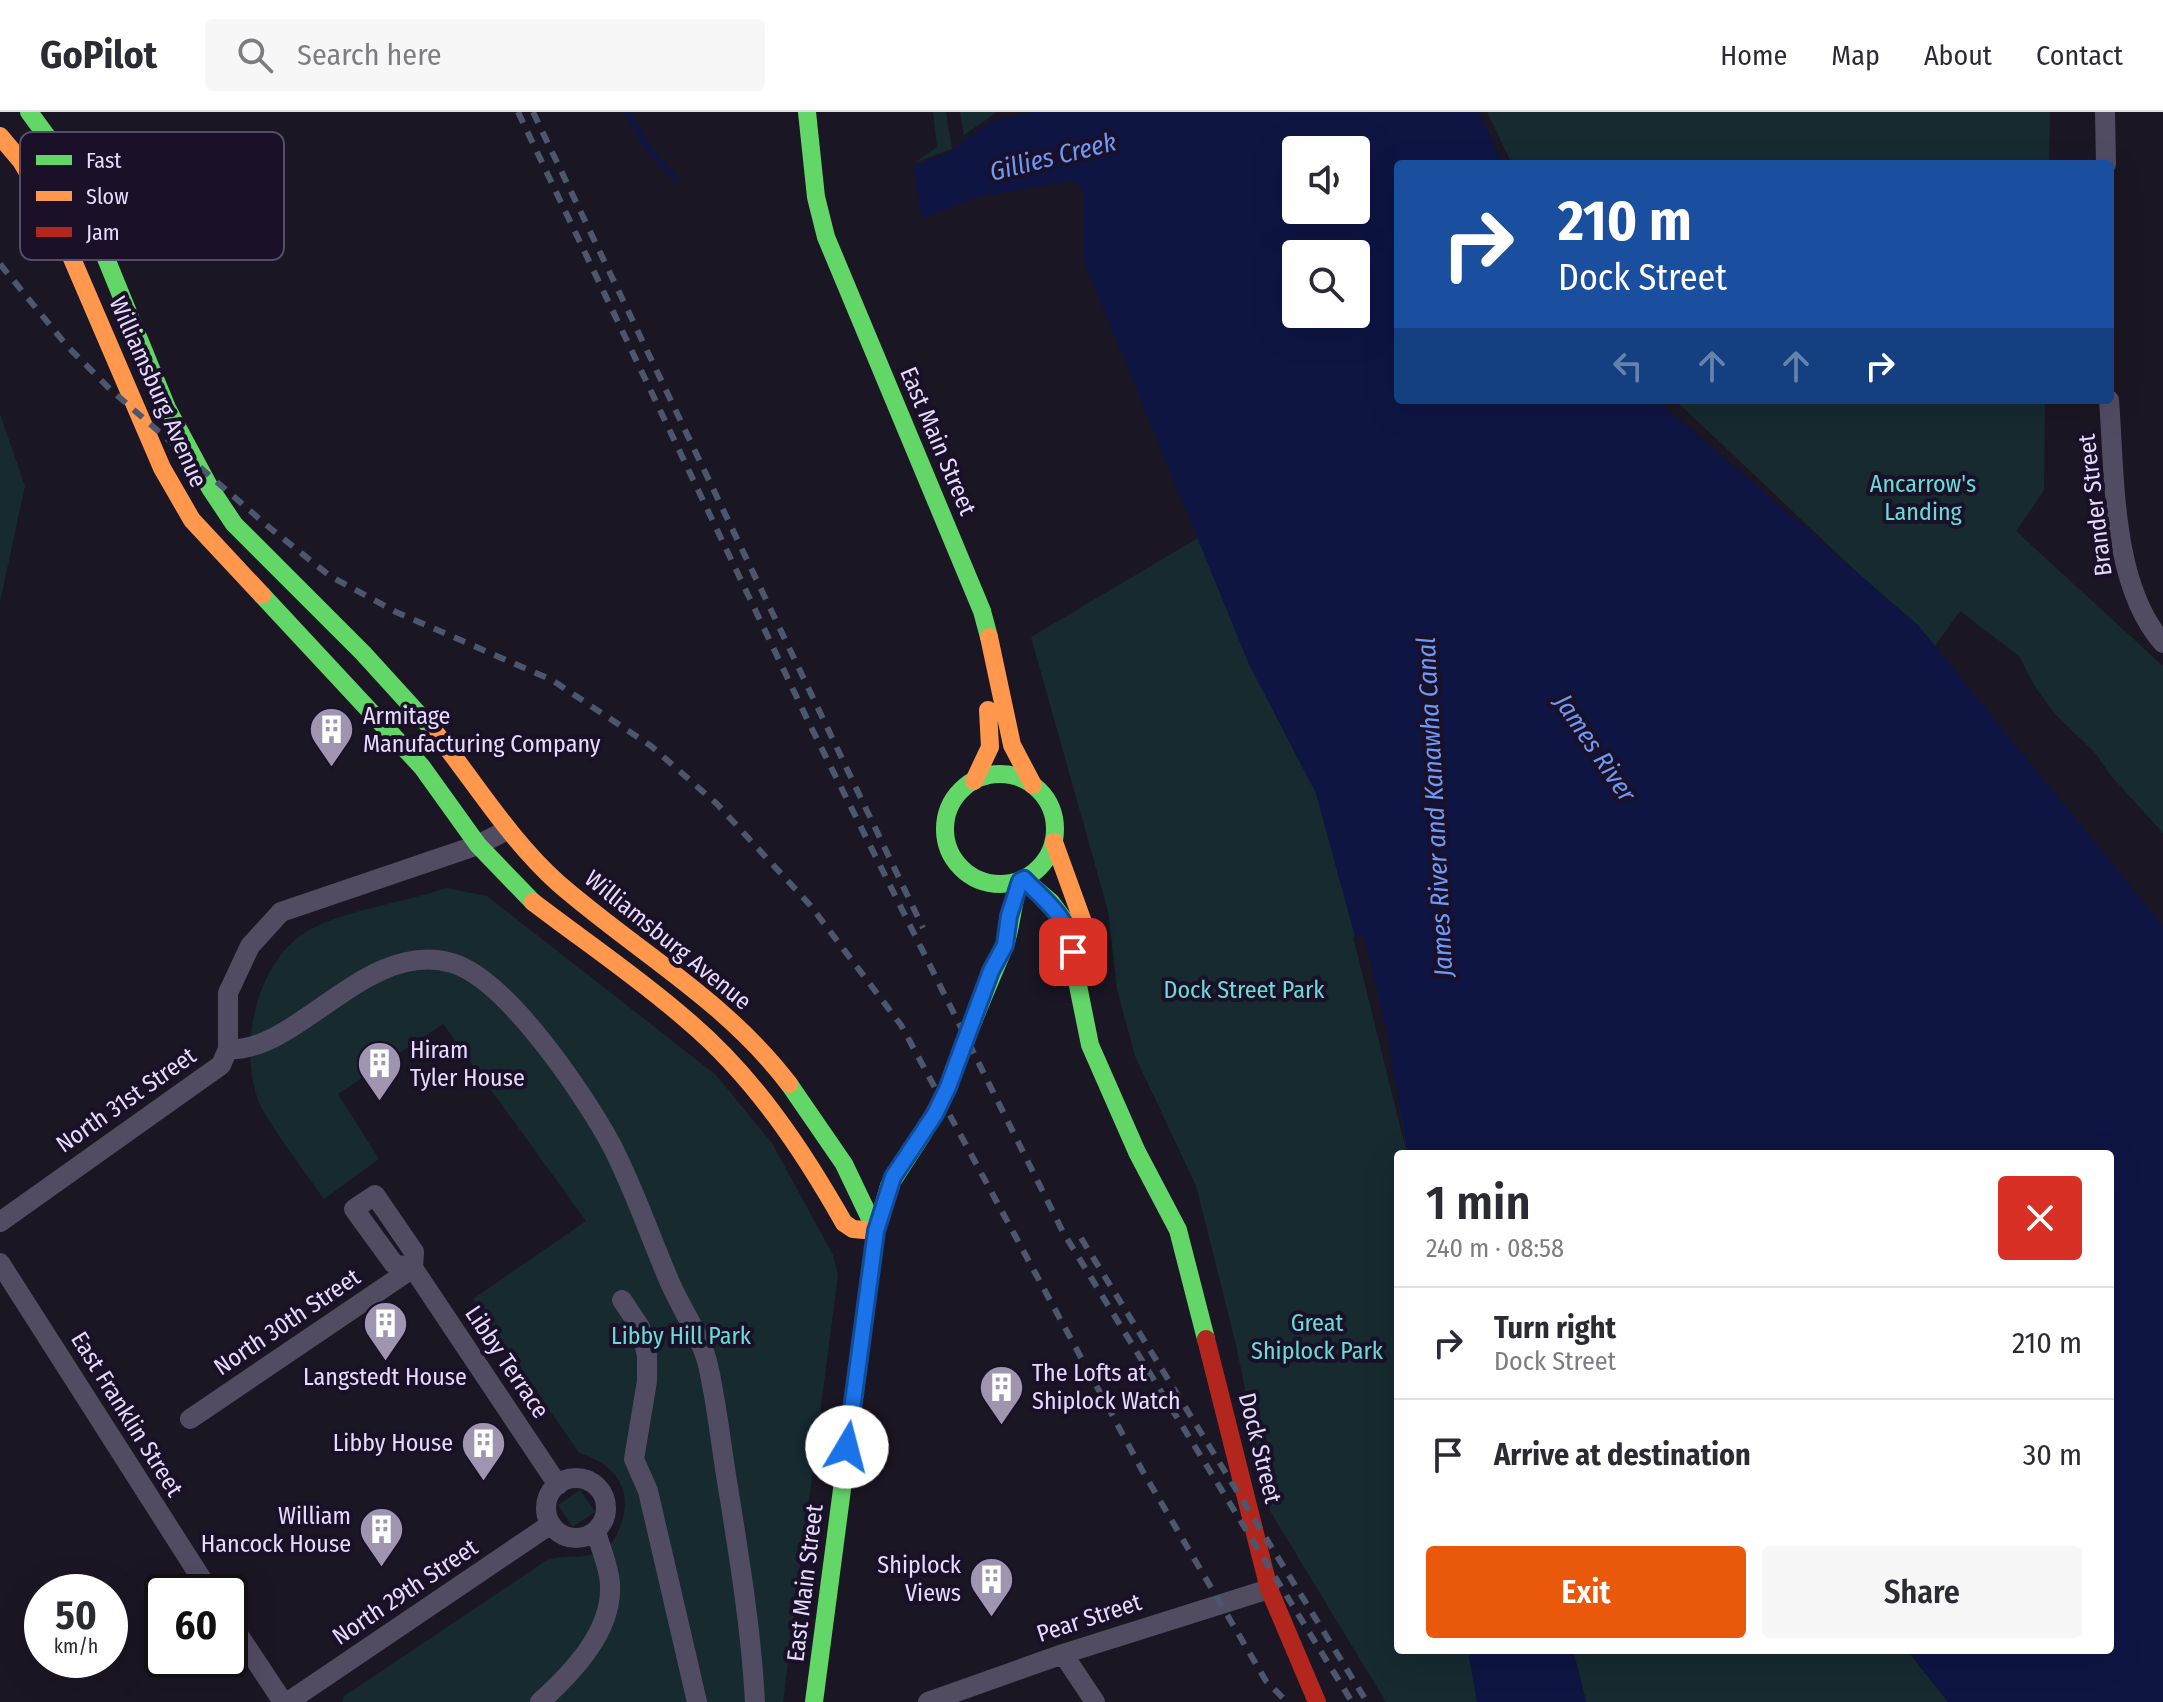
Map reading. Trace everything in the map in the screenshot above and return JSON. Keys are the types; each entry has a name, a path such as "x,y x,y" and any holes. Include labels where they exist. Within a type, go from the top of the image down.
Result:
{"main road":[{"name":"Williamsburg Avenue","path":"29,112 44,132"},
{"name":"East Main Street","path":"792,112 799,190 811,238 977,647 991,733 987,755 974,781"},
{"name":"East Main Street","path":"807,112 816,197 826,237 982,611 996,661 1008,742 1033,785"},
{"name":"Williamsburg Avenue","path":"0,136 20,160"},
{"name":"Williamsburg Avenue","path":"73,260 162,468 192,520 422,767 478,845 561,926 704,1034 790,1132 844,1223 853,1229 876,1231 855,1182 837,1151 794,1089 751,1039 702,993 569,892 507,830 437,734 402,694 234,524 213,497 174,421 107,260"},
{"path":"969,875 999,884 1022,880 1046,861 1056,829 1050,804 1033,785 998,774 974,781 951,803 945,832 951,853 969,875 985,904"},
{"name":"Dock Street","path":"1054,842 1060,867 1085,921 1097,1022 1149,1149 1190,1268 1269,1589 1317,1702"},
{"name":"East Main Street","path":"814,1702 876,1231 889,1186 924,1132 948,1087 991,971 1005,945 1009,916 1022,880"},
{"name":"Dock Street","path":"1022,880 1051,902 1065,921 1090,1045 1137,1152 1166,1203"},
{"name":"East Main Street","path":"989,933 991,971"}],"street":[{"path":"2105,112 2106,160"},
{"name":"Brander Street","path":"2109,404 2117,512 2133,594 2148,626 2163,643"},
{"name":"North 31st Street","path":"0,1222 221,1065 228,1049 228,993 250,946 281,912 478,845 507,830"},
{"path":"228,1049 244,1050 272,1038 352,986 393,966 415,960 451,963 478,975 504,995 571,1082 611,1144 706,1357 738,1544 755,1702"},
{"name":"East Franklin Street","path":"0,1263 199,1574"},
{"name":"North 30th Street","path":"190,1419 413,1268"},
{"name":"Libby Terrace","path":"413,1268 558,1485"},
{"path":"622,1300 640,1327 647,1355 636,1468 648,1491 697,1702"},
{"path":"577,1479 596,1486 606,1503 606,1514 596,1531 577,1538 567,1537 551,1524 546,1508 558,1485 577,1479"},
{"name":"North 29th Street","path":"286,1702 551,1524"},
{"path":"540,1702 584,1654 609,1605 611,1584 596,1531"},
{"name":"Pear Street","path":"928,1702 1063,1654 1269,1589"},
{"path":"248,1648 286,1702"},
{"path":"1063,1654 1095,1702"}],"green space":[{"path":"933,112 946,112 952,149 914,163 937,147"},
{"path":"960,112 997,112 964,135"},
{"path":"1487,112 2050,112 2049,160 1510,160"},
{"name":"Ancarrow's Landing","path":"1679,404 2045,404 2044,490 2016,531 2163,666 2163,833 2111,776 2096,754 2054,713 2019,656 1960,611 1935,646"},
{"path":"0,414 25,486 0,602"},
{"name":"Dock Street Park","path":"1198,538 1249,664 1316,793 1396,1086 1407,1150 1394,1150 1394,1654 1469,1654 1477,1702 1386,1702 1270,1511 1236,1345 1196,1186 1135,1056 1117,989 1108,911 1031,637"},
{"name":"Libby Hill Park","path":"446,888 487,896 716,1075 772,1143 833,1255 838,1275 783,1702 342,1702 343,1697 544,1562 589,1555 604,1549 615,1538 624,1511 625,1499 618,1479 602,1463 579,1453 473,1299 586,1221 443,1024 338,1094 379,1159 324,1199 277,1133 257,1097 250,1050 252,1025 258,1000 280,955 297,938 317,926 348,914"},
{"path":"580,1490 595,1512 573,1527 558,1505"},
{"path":"1574,1654 1910,1654 1948,1702 1586,1702"}],"water":[{"path":"1028,112 1479,112 1501,160 1394,160 1394,404 1662,404 1918,625 2163,926 2163,1702 1948,1702 1910,1654 2114,1654 2114,1150 1407,1150 1396,1086 1316,793 1249,664 1083,259 1083,189 1072,181 982,196 922,218 913,167 950,152 989,123"},
{"path":"1469,1654 1574,1654 1586,1702 1477,1702"}],"pier":[{"path":"1364,936 1387,1032 1406,1150 1406,1150 1353,937"}],"waterway":[{"name":"Gillies Creek","path":"627,112 650,151 676,179"}],"railway":[{"path":"518,112 810,725 1063,1232 1352,1702"},
{"path":"533,112 923,928"},
{"path":"0,264 68,347 112,391 330,576 396,612 552,680 651,746 717,804 810,905 901,1025 1142,1470 1266,1681 1287,1702"},
{"path":"1081,1238 1367,1702"}],"traffic: fast":[{"path":"29,112 44,132"},
{"path":"807,112 816,197 826,237 982,611 989,637"},
{"path":"107,260 167,408 210,488 234,524 363,653 434,731"},
{"path":"262,595 422,767 478,845 533,902"},
{"path":"1000,774 1021,778 1039,790 1051,808 1055,829 1051,850 1039,868 1021,880 1000,884 979,880 961,868 949,850 945,829 949,808 961,790 979,778 1000,774"},
{"path":"1024,879 1051,902 1065,921 1090,1045 1137,1152 1178,1230 1206,1339"},
{"path":"948,1087 1004,948 1020,881"},
{"path":"789,1084 844,1164 876,1231"},
{"path":"814,1702 876,1231 889,1186 924,1132"}],"traffic: slow":[{"path":"0,136 20,160"},
{"path":"73,260 162,468 192,520 262,595"},
{"path":"989,637 1012,745 1033,785"},
{"path":"974,781 990,747 988,710"},
{"path":"434,731 540,866 588,908 708,1001 764,1054 789,1084"},
{"path":"1054,842 1083,922 1087,952"},
{"path":"533,902 650,990 712,1043 775,1115 844,1223 853,1229 876,1231"}],"traffic: jam":[{"path":"924,1132 948,1087"},
{"path":"1206,1339 1269,1589 1317,1702"}],"place":[{"name":"Armitage Manufacturing Company","path":"332,769"},
{"name":"Hiram Tyler House","path":"379,1103"},
{"name":"Langstedt House","path":"385,1362"},
{"name":"The Lofts at Shiplock Watch","path":"1001,1426"},
{"name":"Libby House","path":"484,1482"},
{"name":"William Hancock House","path":"382,1569"},
{"name":"Shiplock Views","path":"992,1618"}],"route":[{"path":"847,1447 876,1231 885,1197 893,1177 935,1114 948,1087 991,971 1005,945 1009,916 1020,881 1024,879 1059,912 1069,931 1073,952"}],"water label":[{"name":"James River","path":"1595,748"},
{"name":"James River and Kanawha Canal","path":"1435,807"}],"park label":[{"name":"Great Shiplock Park","path":"1317,1337"}]}
